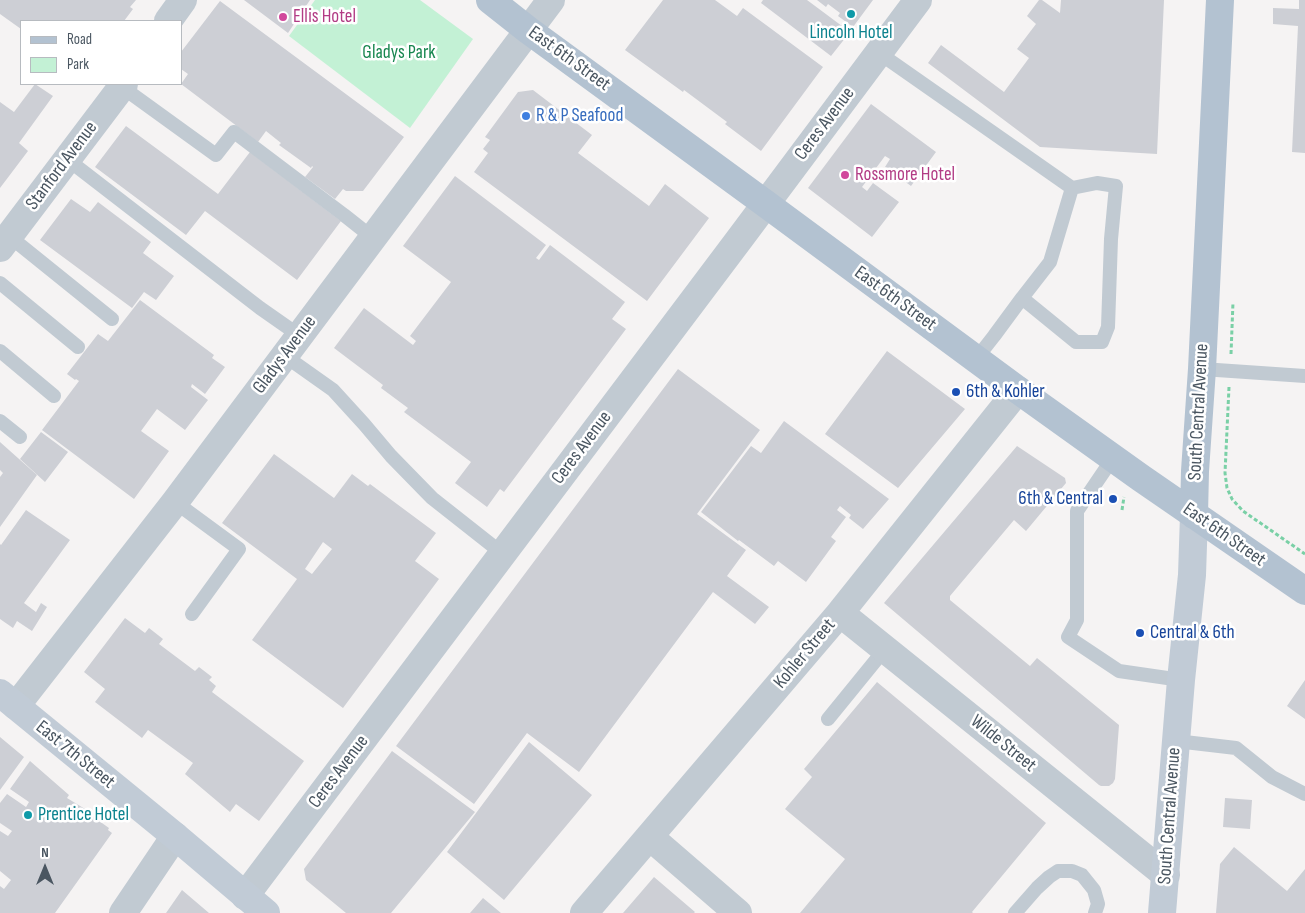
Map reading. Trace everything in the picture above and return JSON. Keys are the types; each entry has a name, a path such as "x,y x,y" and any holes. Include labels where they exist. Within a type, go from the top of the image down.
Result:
{"main road":[{"name":"East 6th Street","path":"490,0 528,30 1018,390 1140,478 1305,591"},
{"name":"South Central Avenue","path":"1162,913 1192,574 1195,471 1202,369 1220,0"},
{"name":"East 7th Street","path":"8,700 266,913"}],"street":[{"path":"169,20 183,0"},
{"name":"Gladys Avenue","path":"8,700 175,502 550,0"},
{"name":"Ceres Avenue","path":"245,896 918,0"},
{"name":"Stanford Avenue","path":"4,242 123,85"},
{"name":"Kohler Street","path":"584,913 840,613 1018,390"},
{"name":"Wilde Street","path":"840,613 1166,875"},
{"path":"123,913 175,836"},
{"path":"650,837 738,913"}],"lane":[{"path":"879,53 1072,188 1097,183 1116,186 1111,239 1108,327 1102,342 1076,342 1022,298"},
{"path":"123,85 216,155 234,132 373,238"},
{"path":"67,159 260,308 391,456 432,498 503,554"},
{"path":"976,359 1050,262 1072,188"},
{"path":"4,242 112,319"},
{"path":"0,283 78,346"},
{"path":"0,351 54,396"},
{"path":"1202,369 1305,376"},
{"path":"0,421 20,437"},
{"path":"1113,458 1077,511 1077,620 1068,637 1119,671 1182,680"},
{"path":"175,502 240,549 192,614"},
{"path":"828,719 885,649"},
{"path":"1176,741 1236,748 1272,777 1305,794"},
{"path":"1015,913 1037,888 1058,871 1072,871 1082,875 1094,890 1098,904 1095,913"}],"path":[{"path":"1233,294 1225,473 1228,488 1232,499 1243,511 1305,554"}],"green space":[{"name":"Gladys Park","path":"315,0 420,0 473,39 410,128 289,36"}],"building":[{"path":"0,0 136,0 130,7 133,9 125,20 20,20 20,28 0,14"},
{"name":"Ellis Hotel","path":"244,0 310,0 288,33"},
{"path":"663,0 715,0 737,16 743,8 823,67 761,151 725,124 727,122 684,90 683,92 625,50"},
{"path":"763,0 807,0 850,32 831,56 761,3"},
{"name":"Lincoln Hotel","path":"817,0 873,0 853,27 838,16 840,13 828,4 826,7"},
{"path":"1039,0 1042,0 1060,13 1061,0 1164,0 1157,154 1040,147 928,63 941,45 1004,92 1029,58 1017,49 1036,24 1027,16"},
{"path":"1299,0 1305,0 1305,153 1292,152 1298,26 1273,24 1273,8 1299,9"},
{"path":"220,1 404,137 363,191 346,191 343,189 335,199 305,177 313,167 312,166 311,168 279,145 281,143 266,131 258,142 182,85 188,74 182,70 182,51"},
{"path":"34,85 53,96 19,143 28,151 0,188 0,102 14,112"},
{"path":"533,90 592,135 578,153 649,206 665,184 709,218 647,301 474,172 488,153 483,149 490,140 485,137 518,92"},
{"name":"Rossmore Hotel","path":"871,104 936,152 911,186 885,167 890,159 885,156 862,187 867,191 873,183 899,202 872,237 808,188"},
{"path":"126,126 218,194 250,152 341,221 297,280 205,211 186,235 95,167"},
{"path":"455,176 546,245 536,258 539,260 550,245 625,302 612,319 626,329 504,492 500,489 487,507 455,483 471,462 404,412 408,408 381,388 383,385 334,348 364,308 413,345 416,341 410,336 451,282 403,246"},
{"path":"71,199 90,212 98,202 151,242 143,253 174,276 156,300 144,292 132,308 40,240"},
{"path":"140,300 214,355 212,358 225,367 205,394 192,384 191,387 208,400 185,430 157,409 141,431 169,451 134,499 42,430 79,381 67,374 98,334 108,341"},
{"path":"887,351 965,409 898,488 825,434"},
{"path":"678,369 760,430 697,514 746,550 727,576 769,607 755,624 713,592 579,772 527,733 474,804 396,746"},
{"path":"784,421 889,499 863,529 849,518 851,515 840,506 837,510 846,517 831,537 836,541 806,582 778,561 774,566 701,512 751,446 761,453"},
{"path":"41,432 68,452 45,482 20,459"},
{"path":"0,442 37,475 0,527 0,477 3,473 0,470"},
{"path":"1017,446 1065,478 1066,483 1026,531 1014,520 950,596 950,600 1030,666 1037,658 1119,725 1115,779 1109,786 1099,785 884,603"},
{"path":"274,454 334,498 352,474 368,486 370,484 436,533 415,561 439,579 343,708 252,640 297,579 222,523","holes":["323,542 332,549 312,574 305,569"]},
{"path":"26,510 70,540 24,603 36,612 41,603 47,607 32,631 17,621 13,628 0,619 0,544"},
{"path":"125,618 145,633 149,628 163,639 159,644 195,671 199,667 212,677 209,680 216,686 212,692 304,761 259,821 236,804 230,812 185,774 193,763 148,730 142,738 95,702 105,689 84,672"},
{"path":"1305,680 1305,719 1287,706"},
{"path":"877,682 1046,823 973,913 800,913 845,859 785,809 812,777 804,769"},
{"path":"0,737 24,757 0,790"},
{"path":"529,742 592,795 504,900 447,852"},
{"path":"392,751 475,812 391,913 346,913 306,880 304,869"},
{"path":"30,761 69,795 67,798 85,809 85,811 109,828 108,830 112,833 55,913 0,913 0,886 4,889 11,880 0,871 0,831 8,836 12,831 0,823 0,803 7,794 26,807 29,802 10,789"},
{"path":"1225,798 1252,800 1250,829 1223,827"},
{"path":"1234,847 1287,891 1305,869 1305,913 1216,913 1220,864"},
{"path":"654,877 695,912 623,913"},
{"path":"182,890 209,913 166,913"},
{"path":"483,898 501,913 470,913"}],"place":[{"name":"Lincoln Hotel","path":"851,14"},
{"name":"Ellis Hotel","path":"283,17"},
{"name":"R & P Seafood","path":"526,116"},
{"name":"Rossmore Hotel","path":"845,175"},
{"name":"6th & Kohler","path":"956,392"},
{"name":"6th & Central","path":"1113,499"},
{"name":"Central & 6th","path":"1140,633"},
{"name":"Prentice Hotel","path":"28,815"}]}
